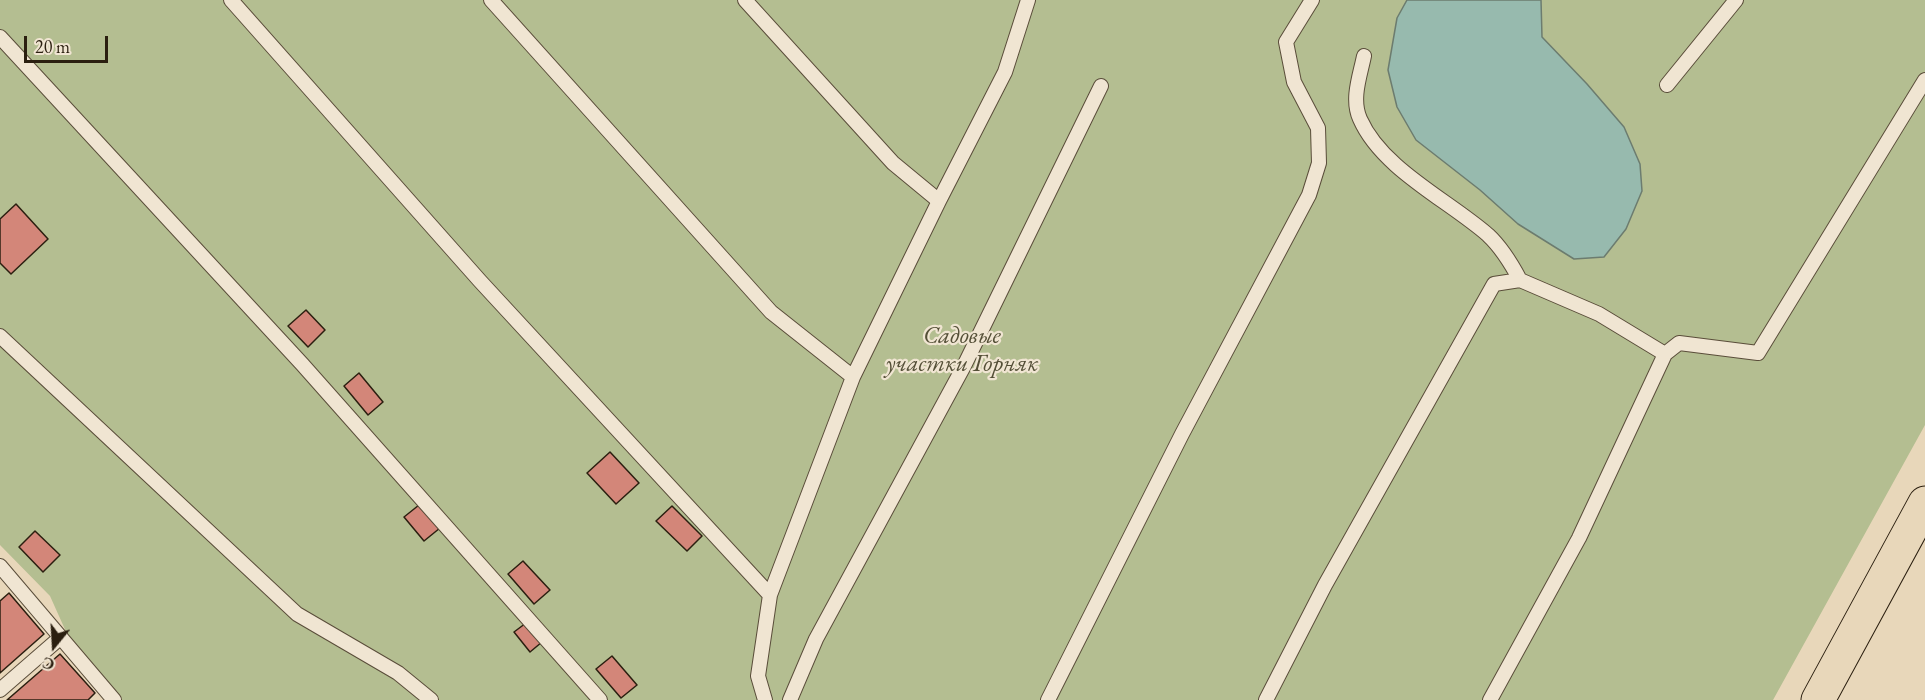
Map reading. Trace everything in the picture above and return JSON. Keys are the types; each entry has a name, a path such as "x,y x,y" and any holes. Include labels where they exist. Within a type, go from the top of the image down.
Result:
{"main road":[{"path":"1818,700 1925,503"}],"lane":[{"path":"231,0 480,281 770,595"},
{"path":"490,0 771,312 853,377"},
{"path":"745,0 893,163 939,201"},
{"path":"1048,700 1182,434 1309,195 1319,163 1318,128 1294,82 1286,42 1312,0"},
{"path":"1667,85 1736,0"},
{"path":"765,700 758,676 770,595 853,377 1005,72 1022,4"},
{"path":"0,38 302,364 600,700"},
{"path":"1364,56 1356,94 1359,117 1374,141 1399,168 1489,237 1511,264 1520,280"},
{"path":"1490,700 1579,538 1665,354 1679,343 1758,353 1925,80"},
{"path":"790,700 816,639 964,366 1101,86"},
{"path":"1266,700 1325,585 1494,284 1520,280 1599,314 1665,354"},
{"path":"0,336 297,614 398,673 431,700"},
{"path":"0,566 5,583 61,637 109,698"},
{"path":"0,690 61,637"}],"green space":[{"name":"Садовые участки Горняк","path":"0,0 1925,0 1925,425 1773,700 114,700 76,654 50,596 0,545"}],"water":[{"path":"1407,0 1541,0 1542,37 1624,127 1640,164 1642,191 1626,229 1604,257 1574,259 1518,224 1480,190 1416,140 1397,107 1388,70 1397,18"}],"building":[{"path":"16,204 48,239 11,274 0,263 0,219"},
{"path":"306,310 325,330 308,347 288,326"},
{"path":"359,373 383,402 368,415 344,386"},
{"path":"610,452 639,483 616,504 587,473"},
{"path":"419,505 440,528 424,541 404,517"},
{"path":"672,506 702,536 687,551 656,521"},
{"path":"35,531 60,555 43,572 19,547"},
{"path":"523,561 550,590 534,604 508,574"},
{"path":"9,593 44,634 0,673 0,601"},
{"path":"526,623 542,642 530,652 514,632"},
{"path":"60,654 95,693 88,700 7,700"},
{"path":"612,656 637,685 621,698 596,669"}]}
